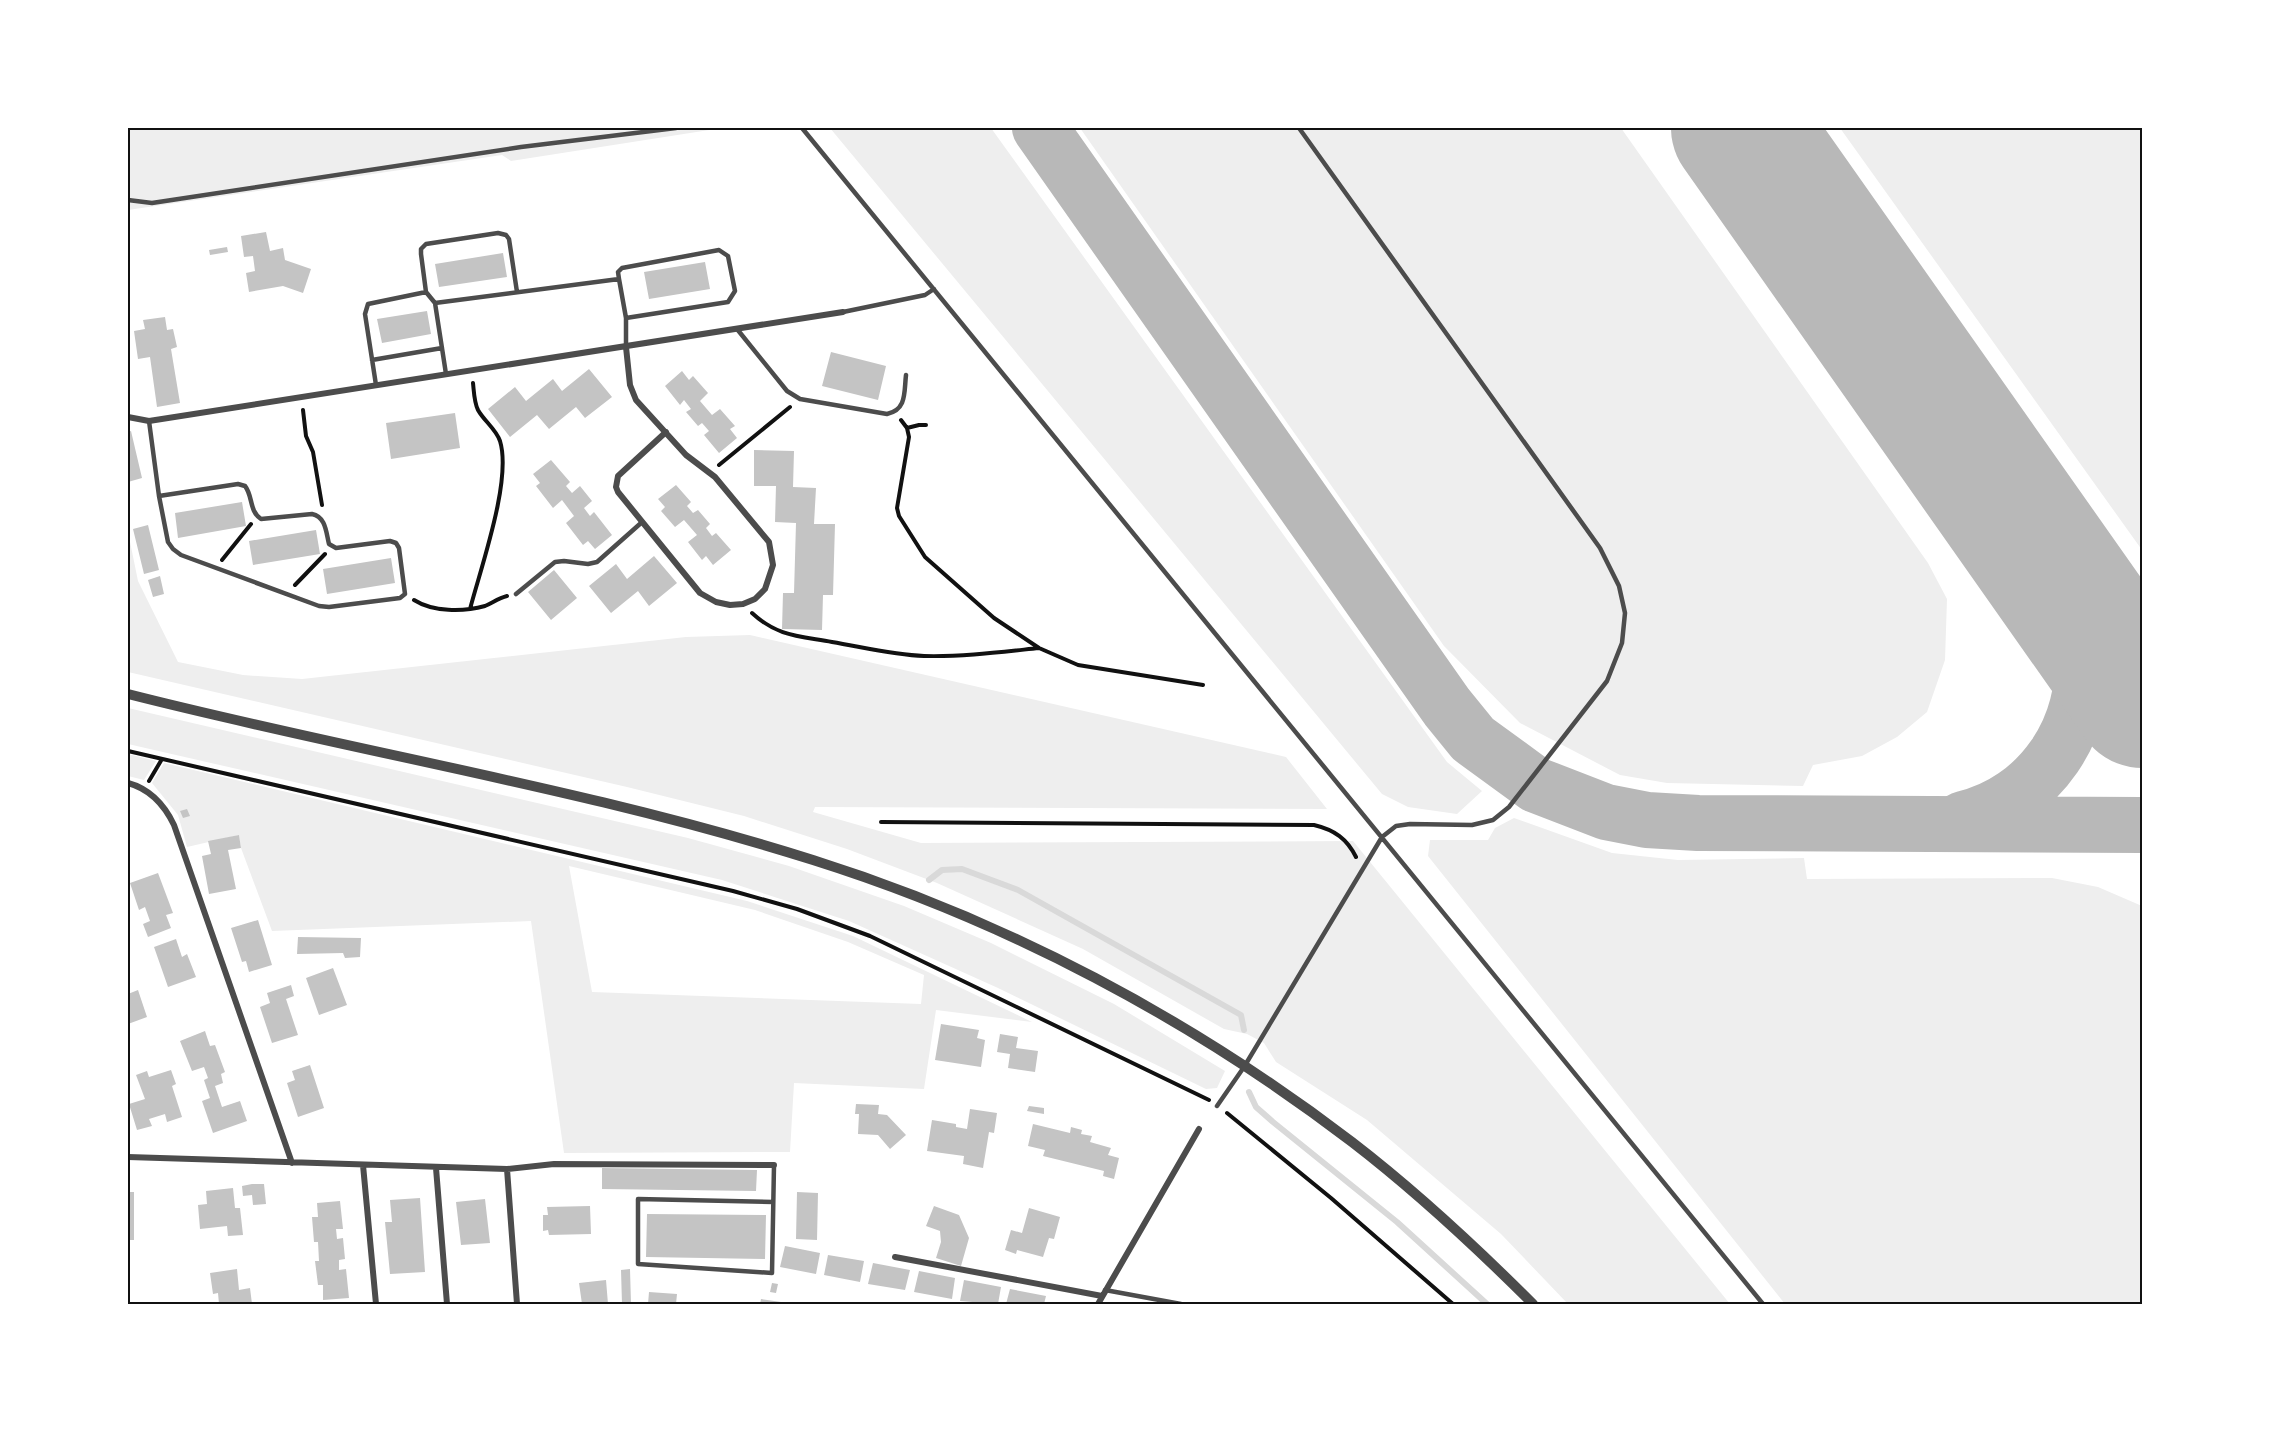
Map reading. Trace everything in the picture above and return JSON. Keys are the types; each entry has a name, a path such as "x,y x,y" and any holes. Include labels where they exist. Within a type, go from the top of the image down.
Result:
{"street":[{"path":"128,417 149,421 843,312"},
{"path":"626,346 632,393 636,400 666,432 686,455 709,473 769,542 773,566 765,589 755,599 743,604 730,605 717,602 700,593 618,492 616,481 618,476 666,432"},
{"path":"128,694 630,809 749,840 896,888 992,927 1101,981 1202,1039 1244,1067 1362,1150 1439,1214 1533,1305"},
{"path":"128,783 144,789 162,804 174,825 292,1163"},
{"path":"1098,1305 1198,1130"},
{"path":"128,1156 507,1169 554,1164 774,1165"},
{"path":"363,1165 376,1305"},
{"path":"436,1168 447,1305"},
{"path":"507,1169 517,1305"},
{"path":"895,1257 1103,1293"}],"lane":[{"path":"128,200 152,203 509,149 676,128"},
{"path":"802,128 1763,1305"},
{"path":"1217,1106 1244,1067 1382,837 1396,826 1410,824 1472,825 1493,820 1509,807 1607,681 1622,643 1625,613 1618,586 1600,548 1299,128"},
{"path":"446,374 435,303 426,292 421,254 426,244 498,233 506,235 509,239 517,292"},
{"path":"626,318 728,302 733,298 735,291 728,256 719,250 622,268 618,272 626,318 626,346"},
{"path":"435,303 619,279"},
{"path":"843,312 924,295 934,289"},
{"path":"376,385 365,314 368,304 426,292"},
{"path":"738,329 787,391 800,399 887,414 896,412 902,407 906,375"},
{"path":"372,360 442,348"},
{"path":"149,421 159,496 168,542 181,555 285,595 329,607 400,598 405,594 406,587 399,548 396,543 390,541 336,549 329,544 323,520 318,515 261,519 254,513 249,490 238,484 159,496"},
{"path":"516,594 555,562 588,564 597,562 641,523"},
{"path":"773,1202 638,1199 638,1264 772,1273 774,1165"},
{"path":"1103,1293 1181,1305"}],"path":[{"path":"470,609 503,481 500,442 497,434 479,412 471,371"},
{"path":"301,397 306,436 313,452 322,505 318,515"},
{"path":"709,473 800,399"},
{"path":"896,412 907,428 909,437 897,508 899,516 925,557 994,618 1039,648 1078,665 1203,685"},
{"path":"907,428 919,424 926,425"},
{"path":"215,568 257,516"},
{"path":"285,595 332,547"},
{"path":"405,594 431,609 470,609 516,594"},
{"path":"743,604 765,625 783,633 891,652 923,656 1039,648"},
{"path":"128,751 733,891 797,909 870,936 1217,1106 1340,1205 1453,1305"},
{"path":"144,789 162,759"},
{"path":"881,822 1314,825 1327,828 1350,844 1359,862 1360,872"}],"shaded area":[{"path":"128,128 722,128 511,161 502,155 128,210"},
{"path":"830,128 991,128 1447,762 1482,791 1457,814 1408,807 1382,794"},
{"path":"1080,128 1621,128 1928,563 1947,599 1945,660 1927,712 1897,737 1862,756 1813,765 1803,786 1667,783 1620,775 1520,723 1444,646"},
{"path":"1840,128 2142,128 2142,550"},
{"path":"128,532 138,581 178,662 243,675 302,679 686,637 750,635 1286,757 1327,809 815,807 813,812 921,843 1353,841 1730,1304 1568,1304 1501,1234 1367,1120 1276,1062 1264,1043 1247,1034 1224,1029 1083,949 937,883 847,849 744,816 128,672"},
{"path":"128,708 688,838 789,866 904,906 991,943 1114,1004 1225,1071 1217,1088 1206,1089 998,988 849,921 722,880 128,744"},
{"path":"128,754 156,761 144,780 128,776"},
{"path":"164,763 747,901 853,936 1032,1022 936,1010 924,1089 794,1083 790,1152 564,1153 531,921 272,931 241,848 239,835 187,847 178,815 152,783","holes":["569,866 755,910 848,942 924,975 921,1004 592,992"]},
{"path":"1514,818 1612,853 1678,860 1804,858 1807,879 2052,878 2098,887 2142,906 2142,1304 1785,1304 1428,856 1430,840 1488,840 1495,828"}],"building":[{"path":"266,232 270,251 283,248 285,260 311,269 303,293 283,286 249,292 246,273 255,271 253,256 244,257 241,236"},
{"path":"227,247 228,252 210,255 209,250"},
{"path":"503,253 507,277 439,287 435,264"},
{"path":"705,262 710,289 649,299 644,272"},
{"path":"427,311 431,334 382,343 377,319"},
{"path":"165,317 167,330 173,329 177,347 171,349 180,403 157,407 150,357 138,359 134,331 145,329 143,320"},
{"path":"831,352 886,366 878,400 822,386"},
{"path":"589,369 612,397 585,418 576,407 549,429 537,415 510,437 488,409 515,387 526,401 553,379 562,391"},
{"path":"682,371 689,380 693,376 708,393 700,401 712,415 720,409 735,426 730,429 737,438 719,453 704,435 709,431 702,423 698,426 686,412 691,409 684,400 680,405 665,386"},
{"path":"455,413 460,448 391,459 386,423"},
{"path":"131,431 142,478 128,482 128,432"},
{"path":"754,450 794,451 793,487 816,488 814,524 835,524 833,595 823,595 822,630 782,629 783,593 794,593 796,523 775,522 776,486 754,486"},
{"path":"551,460 570,482 566,486 572,493 580,486 592,501 584,508 590,516 594,512 612,535 595,549 588,541 583,545 566,523 574,516 562,500 553,508 536,486 540,483 533,474"},
{"path":"676,485 691,502 687,506 693,513 698,510 710,524 706,528 712,536 716,533 731,550 713,565 706,556 702,560 688,542 697,535 684,520 675,527 661,511 665,507 658,499"},
{"path":"242,502 246,526 178,538 175,513"},
{"path":"148,525 159,570 144,574 133,529"},
{"path":"316,530 320,554 253,565 249,541"},
{"path":"654,556 677,583 649,606 638,591 611,613 589,586 616,564 627,579"},
{"path":"391,558 395,583 327,594 323,569"},
{"path":"554,570 577,598 551,620 528,592"},
{"path":"160,576 164,594 153,597 148,580"},
{"path":"187,809 190,816 183,818 180,811"},
{"path":"239,835 241,848 228,850 236,889 209,894 202,856 211,854 208,841"},
{"path":"158,873 173,913 166,915 171,928 148,937 143,924 150,921 145,907 139,910 130,883"},
{"path":"258,920 272,965 249,972 246,961 242,962 231,928"},
{"path":"298,937 361,938 360,957 345,958 343,953 297,954"},
{"path":"176,939 182,957 187,954 196,977 168,987 154,947"},
{"path":"333,968 347,1005 319,1015 306,978"},
{"path":"291,985 294,996 286,999 298,1035 272,1043 260,1007 270,1003 267,993"},
{"path":"138,990 147,1017 128,1024 128,994"},
{"path":"941,1024 979,1030 977,1038 985,1040 981,1067 935,1060"},
{"path":"205,1031 210,1046 215,1045 225,1072 221,1074 223,1083 215,1086 222,1107 240,1101 247,1121 213,1133 202,1101 210,1098 204,1080 208,1078 204,1067 192,1071 180,1041"},
{"path":"1000,1034 1018,1037 1016,1048 1038,1051 1035,1072 1008,1068 1010,1054 997,1052"},
{"path":"310,1065 324,1108 298,1117 287,1083 295,1080 292,1071"},
{"path":"171,1070 176,1084 172,1086 182,1117 167,1122 165,1114 149,1119 152,1126 137,1130 129,1104 145,1099 136,1075 147,1071 149,1077"},
{"path":"856,1104 879,1105 878,1114 887,1115 906,1135 890,1149 878,1135 858,1134 859,1114 855,1114"},
{"path":"1029,1106 1044,1108 1044,1114 1027,1111"},
{"path":"970,1109 997,1113 994,1133 989,1132 983,1168 963,1164 964,1156 927,1151 932,1120 956,1124 956,1127 967,1129"},
{"path":"1033,1124 1070,1133 1071,1127 1082,1130 1081,1134 1092,1136 1090,1142 1111,1148 1108,1155 1119,1158 1114,1179 1103,1176 1104,1171 1043,1156 1045,1150 1028,1146"},
{"path":"602,1168 757,1170 756,1191 602,1189"},
{"path":"264,1184 266,1204 253,1205 252,1195 243,1196 242,1186"},
{"path":"233,1188 235,1208 240,1208 243,1235 228,1236 227,1226 200,1229 198,1205 207,1204 206,1191"},
{"path":"128,1192 134,1192 134,1240 128,1240"},
{"path":"797,1192 818,1193 817,1240 796,1239"},
{"path":"420,1198 425,1272 390,1274 385,1222 392,1222 390,1200"},
{"path":"485,1199 490,1243 461,1245 456,1202"},
{"path":"340,1201 343,1229 336,1229 337,1239 343,1238 345,1259 339,1260 339,1270 346,1269 349,1298 323,1300 323,1285 318,1285 315,1261 319,1261 318,1242 314,1242 312,1217 318,1217 317,1203"},
{"path":"590,1206 591,1234 549,1235 548,1230 543,1231 543,1215 548,1215 547,1207"},
{"path":"934,1206 959,1215 969,1238 961,1266 936,1258 941,1242 940,1231 926,1226"},
{"path":"1029,1208 1060,1217 1054,1239 1049,1238 1043,1257 1017,1250 1016,1254 1005,1250 1011,1230 1022,1233"},
{"path":"647,1214 766,1215 765,1259 646,1257"},
{"path":"785,1246 820,1253 816,1274 780,1267"},
{"path":"828,1255 864,1261 860,1282 824,1275"},
{"path":"873,1263 910,1270 905,1290 868,1284"},
{"path":"237,1269 239,1290 250,1288 252,1304 219,1304 218,1293 213,1294 210,1273"},
{"path":"630,1269 631,1304 622,1304 621,1270"},
{"path":"919,1271 955,1278 952,1299 914,1292"},
{"path":"606,1280 608,1304 582,1304 579,1283"},
{"path":"964,1280 1001,1287 998,1304 960,1301"},
{"path":"772,1283 778,1284 776,1293 770,1292"},
{"path":"1010,1289 1046,1296 1044,1304 1006,1304"},
{"path":"649,1292 677,1294 676,1304 648,1304"},
{"path":"761,1299 788,1303 788,1304 760,1304"}],"waterway":[{"path":"929,880 942,870 962,869 1018,890 1241,1015 1244,1030"},
{"path":"1249,1092 1256,1107 1397,1222 1487,1304"}],"taxiway":[{"path":"1040,128 1447,707 1473,739 1536,785 1606,812 1647,820 1698,823 2142,825"},
{"path":"1963,819 1990,810 2015,796 2036,778 2054,756 2068,732 2077,706 2082,678 2081,649 2078,630 2058,579"}],"runway":[{"path":"1740,128 2142,699"}]}
